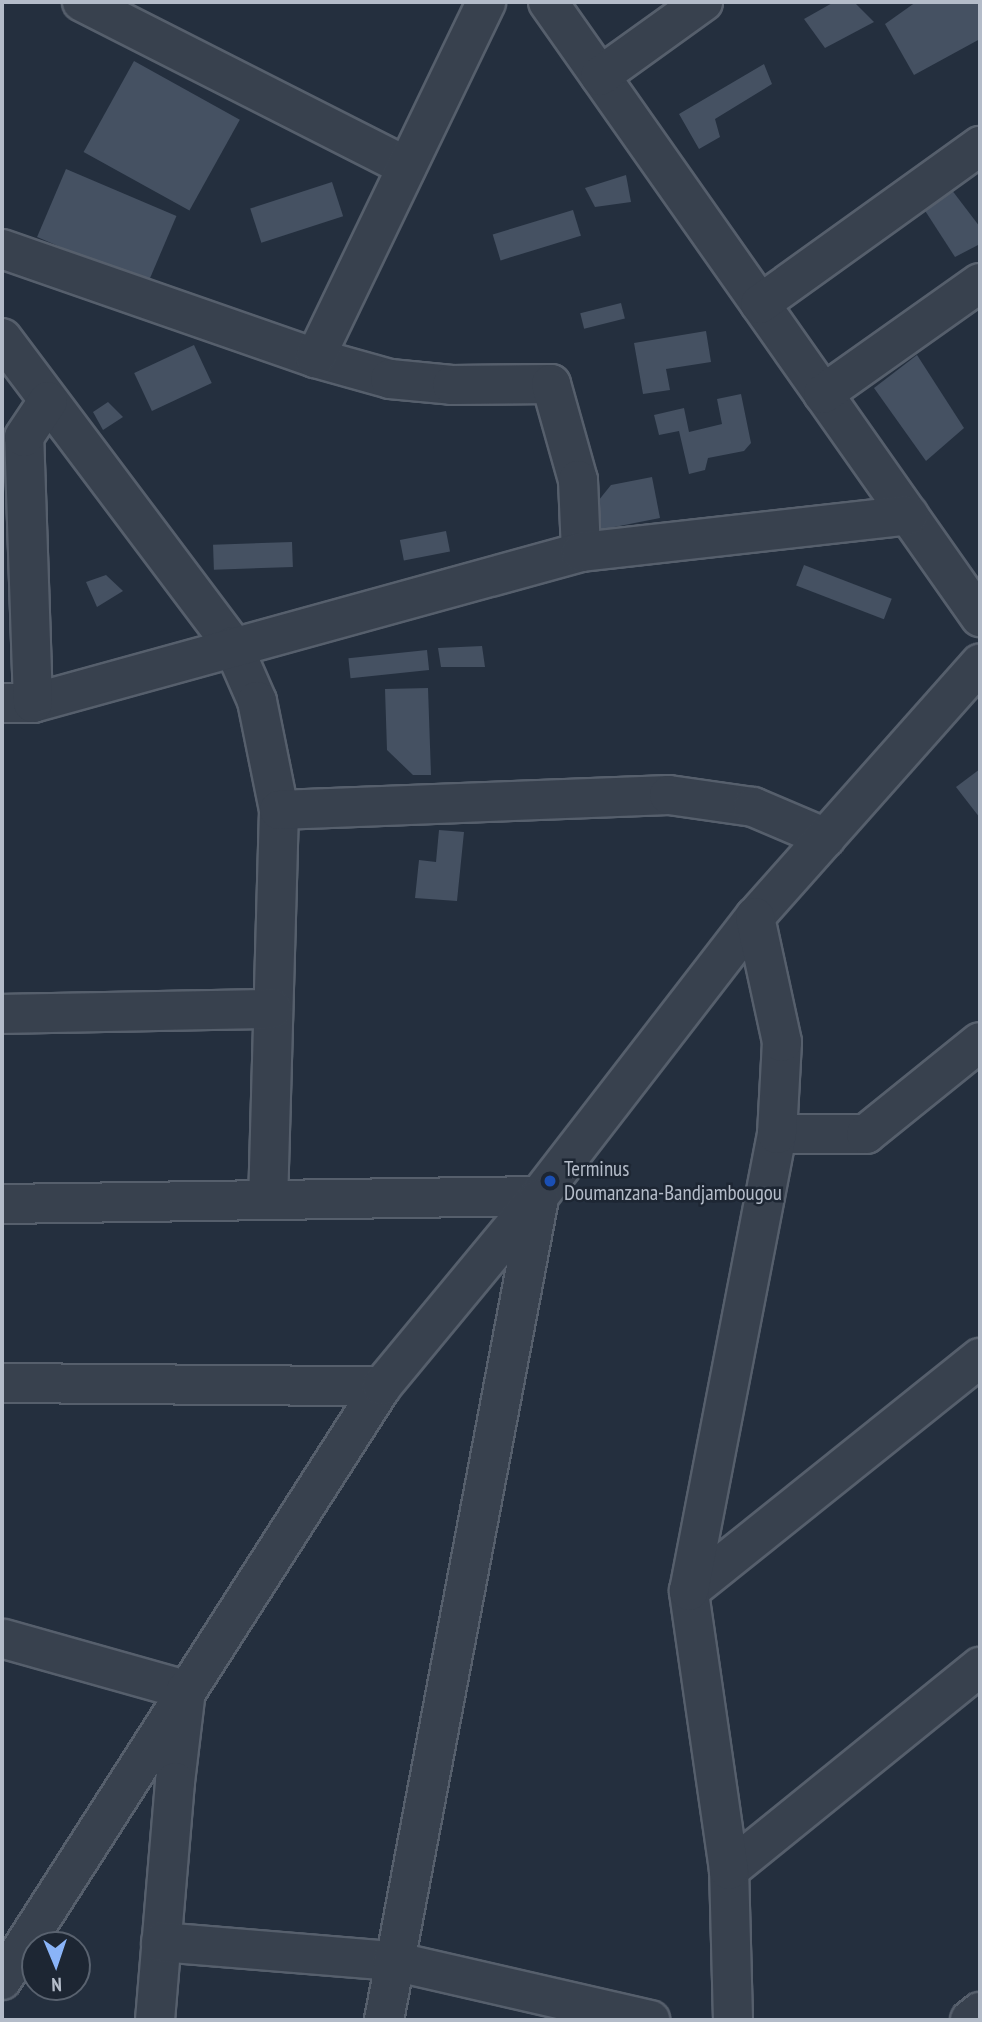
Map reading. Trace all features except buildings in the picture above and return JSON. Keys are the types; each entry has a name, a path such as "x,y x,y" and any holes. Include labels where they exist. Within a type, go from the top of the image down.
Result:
{"street":[{"path":"82,2 407,167"},
{"path":"315,358 486,2"},
{"path":"548,2 980,617"},
{"path":"600,76 703,2"},
{"path":"760,304 980,146"},
{"path":"2,250 315,358 390,379 452,385 551,384 578,480 581,552"},
{"path":"823,394 980,283"},
{"path":"2,338 233,646 257,701 279,810 268,1200"},
{"path":"48,401 24,437 17,703 581,552 909,516"},
{"path":"2,1980 382,1386 539,1196 755,918 980,664"},
{"path":"279,810 669,795 753,807 826,838"},
{"path":"733,2020 729,1870 689,1591 777,1134 782,1042 755,918"},
{"path":"2,1014 273,1009"},
{"path":"777,1134 866,1134 980,1042"},
{"path":"2,1204 539,1196"},
{"path":"384,2020 539,1196"},
{"path":"689,1591 980,1358"},
{"path":"2,1383 382,1386"},
{"path":"4,1639 186,1690"},
{"path":"729,1870 980,1667"},
{"path":"155,2020 186,1690"},
{"path":"161,1942 393,1961 650,2020"},
{"path":"970,2020 980,2012"}],"place":[{"name":"Terminus Doumanzana-Bandjambougou","path":"550,1181"}]}
